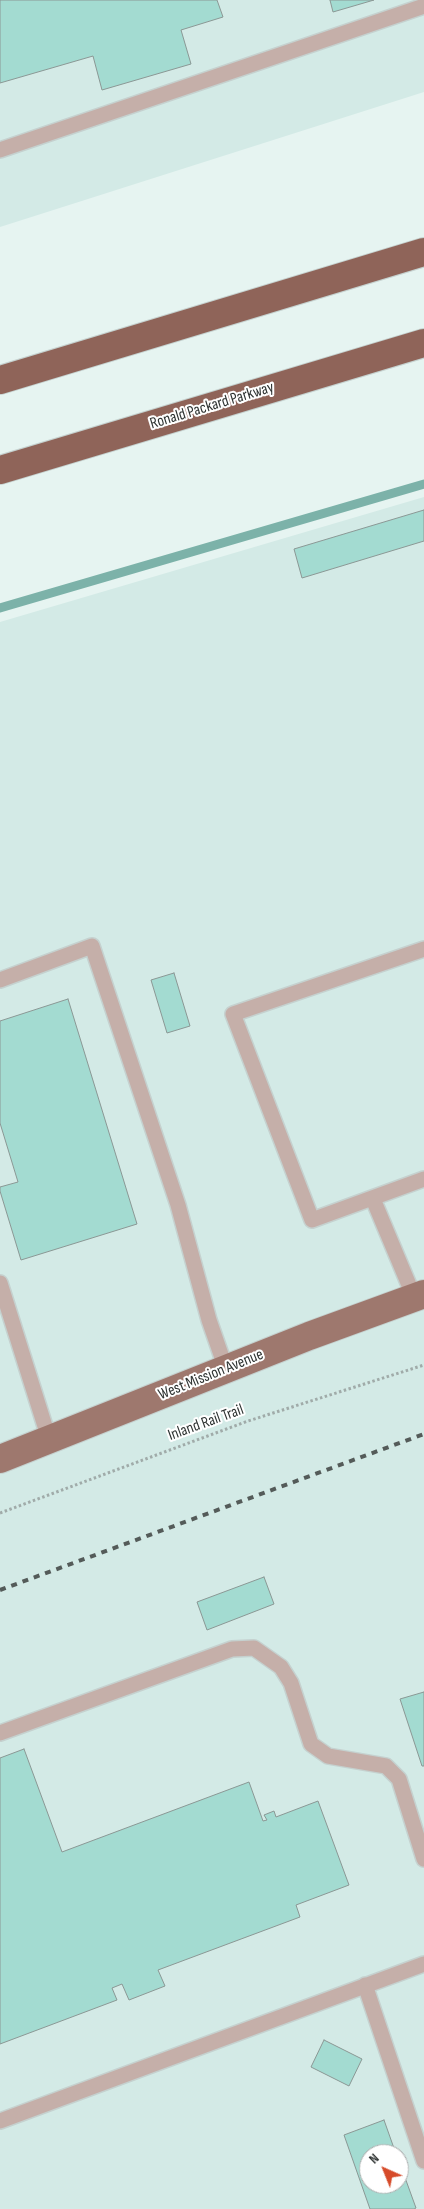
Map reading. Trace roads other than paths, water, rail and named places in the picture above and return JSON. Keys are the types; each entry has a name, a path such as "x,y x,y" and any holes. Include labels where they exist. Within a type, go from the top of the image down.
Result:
{"highway":[{"path":"374,266 424,236"},
{"path":"0,380 424,252"},
{"name":"Ronald Packard Parkway","path":"0,470 424,343"}],"main road":[{"name":"West Mission Avenue","path":"0,1459 419,1295"}],"lane":[{"path":"0,150 424,6"},
{"path":"0,980 92,946 178,1205 208,1320 226,1369"},
{"path":"424,949 233,1014 312,1220 373,1199 424,1178"},
{"path":"373,1199 419,1295"},
{"path":"0,1283 7,1328 49,1439"},
{"path":"0,1733 232,1649 254,1648 281,1667 291,1683 311,1744 328,1756 386,1766 399,1779 424,1859"},
{"path":"0,2121 424,1964"},
{"path":"365,1986 424,2161"}],"waterway":[{"path":"0,608 424,484"}],"railway":[{"path":"0,1590 424,1434"}]}
